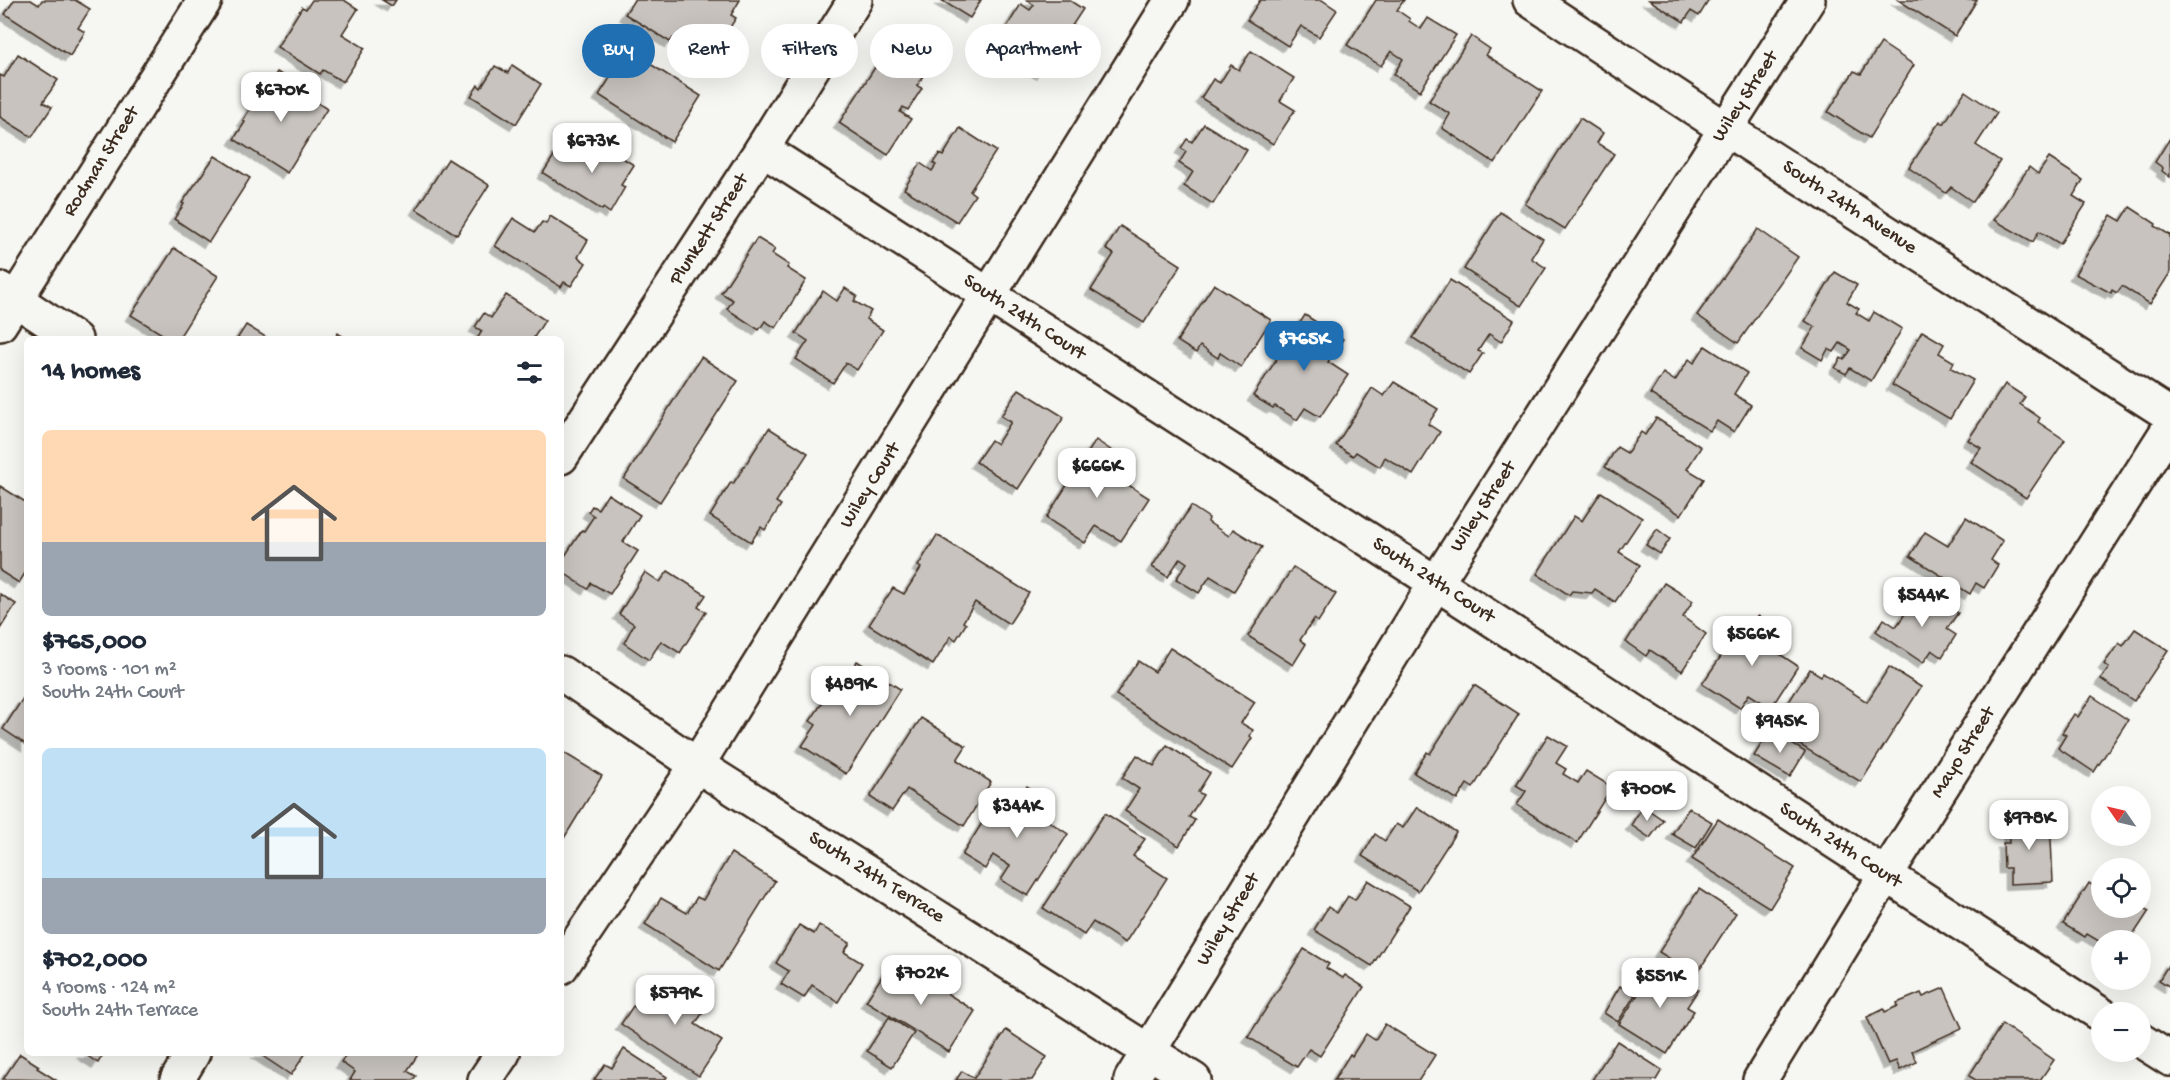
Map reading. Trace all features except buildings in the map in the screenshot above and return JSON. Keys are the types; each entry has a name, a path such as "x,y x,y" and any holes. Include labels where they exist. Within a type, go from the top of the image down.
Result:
{"street":[{"name":"Rodman Street","path":"5,304 205,0"},
{"name":"Plunkett Street","path":"564,452 762,149 855,0"},
{"name":"Wiley Court","path":"564,963 697,765 1172,0"},
{"name":"South 24th Avenue","path":"1530,0 1726,129 2170,414"},
{"name":"Wiley Street","path":"1131,1080 1436,583 1809,0"},
{"name":"South 24th Court","path":"762,149 2091,1008"},
{"path":"5,304 69,336"},
{"name":"Mayo Street","path":"1760,1080 1885,876 2170,427"},
{"name":"South 24th Terrace","path":"564,675 697,765 1194,1080"},
{"path":"2151,1048 2170,1059"},
{"path":"485,1080 501,1056"}]}
